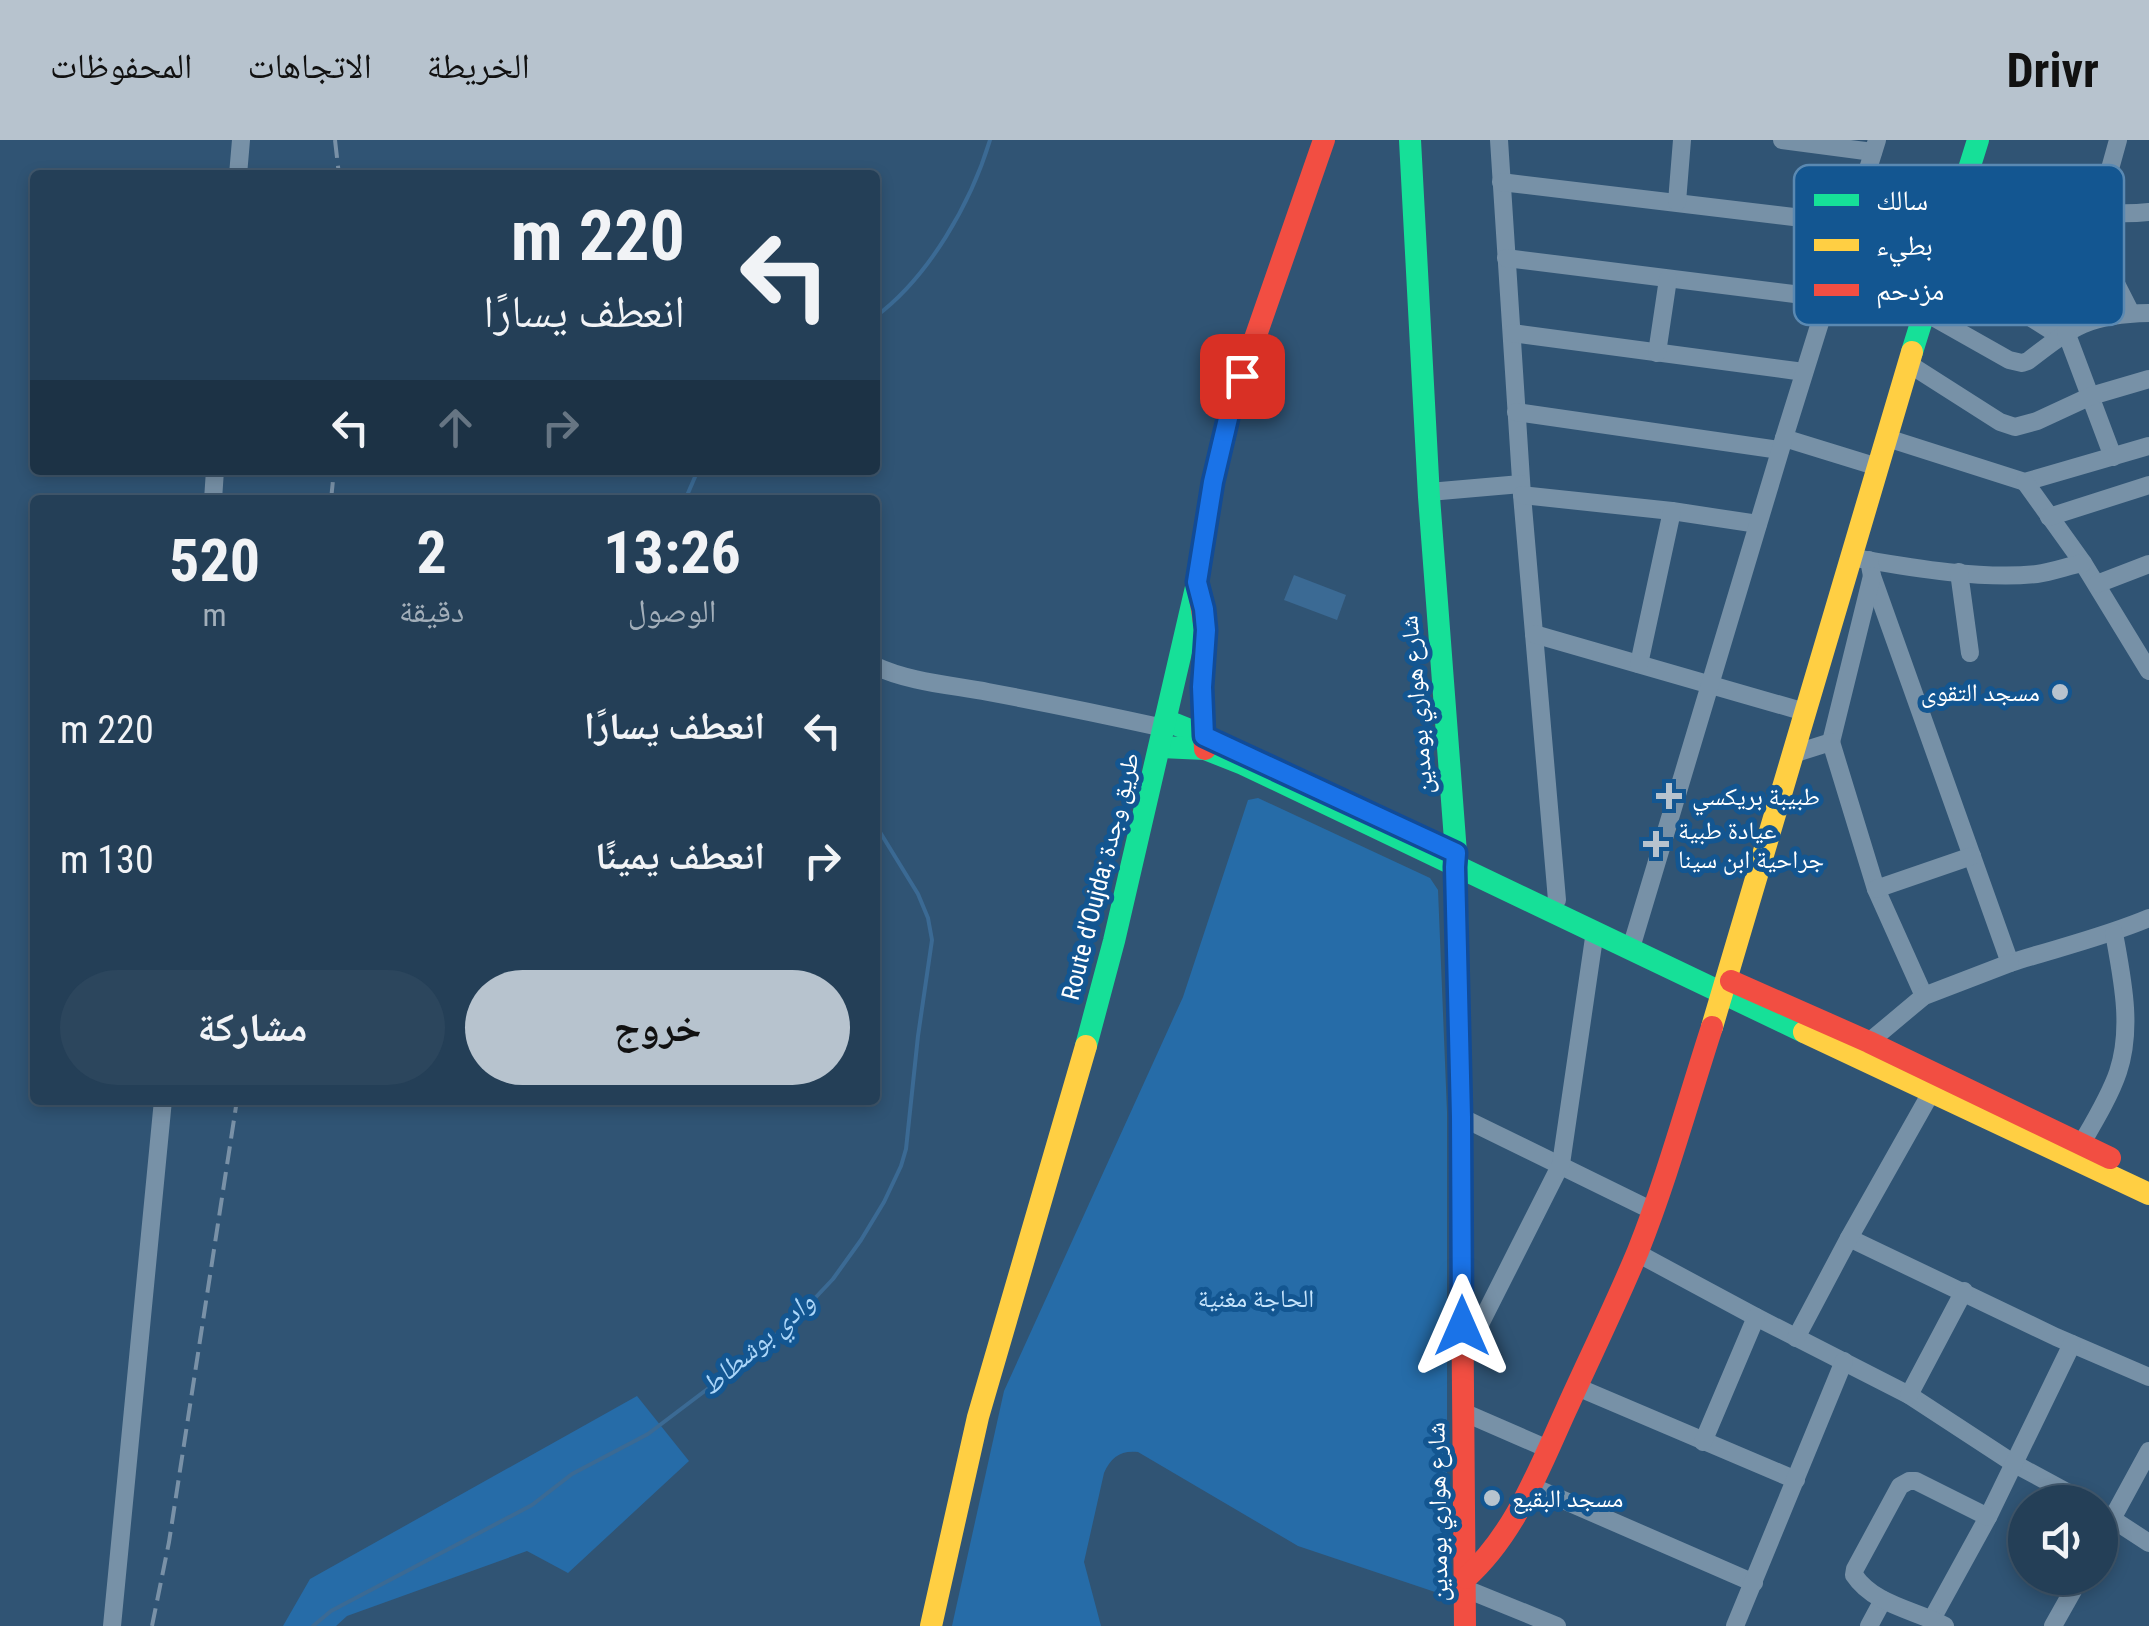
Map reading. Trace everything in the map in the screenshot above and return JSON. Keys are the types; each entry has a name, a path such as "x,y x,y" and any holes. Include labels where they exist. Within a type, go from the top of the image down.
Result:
{"street":[{"path":"238,170 241,140"},
{"name":"Route d'Oujda; طريق وجدة","path":"931,1626 978,1417 1114,941 1197,582 1213,482 1230,410 1324,140"},
{"name":"شارع هواري بومدين","path":"1410,140 1435,603 1456,860 1466,1626"},
{"path":"1499,140 1521,490 1557,900"},
{"path":"1677,202 1682,140"},
{"path":"1782,140 1875,146"},
{"path":"1970,165 1978,140"},
{"path":"2095,140 2117,142"},
{"path":"1501,182 1794,217"},
{"path":"2124,215 2149,212"},
{"path":"1506,258 1794,294"},
{"path":"1656,354 1668,279"},
{"path":"2124,286 2140,313"},
{"path":"1633,942 1818,325"},
{"path":"1920,325 1878,467 1865,564 1831,742 1876,888 1924,996"},
{"path":"1948,325 2016,362 2028,361 2079,325"},
{"path":"2048,325 2063,334 2092,396 2112,457"},
{"path":"1512,333 1804,372"},
{"path":"1910,364 2000,422 2016,426 2149,378"},
{"path":"1516,412 1782,444 1878,467"},
{"path":"1887,438 2025,482 2149,446"},
{"path":"2025,482 2141,640 2149,670"},
{"path":"2049,517 2149,485"},
{"path":"1429,492 1521,490 1758,524"},
{"path":"1639,664 1672,512"},
{"path":"1865,564 2015,575 2040,574 2084,563"},
{"path":"1557,1626 1466,1584 1502,1539 1531,1486 1637,1253 1725,987 1805,712 1865,564"},
{"path":"1865,564 2010,963"},
{"path":"2098,584 2149,564"},
{"path":"1959,572 1970,653"},
{"path":"1197,582 1206,630 1202,687 1205,743"},
{"path":"1534,634 1805,712"},
{"path":"880,668 1081,710 1205,743 1456,860 1557,900 1725,987 2077,1152 2149,1194"},
{"path":"1794,754 1831,742"},
{"path":"1876,888 1972,856"},
{"path":"1456,860 1595,931 1633,942"},
{"path":"1866,1050 1924,996 2010,963 2114,933 2149,918"},
{"path":"1462,1361 1561,1164 1595,931"},
{"path":"2077,1152 2118,1074 2125,1045 2124,989 2114,933"},
{"path":"1866,1050 1932,1091 2077,1152 2149,1177"},
{"path":"1796,1338 1932,1091"},
{"path":"112,1626 162,1105"},
{"path":"1461,1117 1653,1211"},
{"path":"1848,1238 2149,1377"},
{"path":"1637,1253 1909,1395 2013,1464 2053,1485"},
{"path":"1909,1395 1964,1291"},
{"path":"1703,1442 1756,1317"},
{"path":"1988,1517 1909,1481 1900,1486 1879,1522 1854,1576 1865,1589 1883,1600 1938,1622 2072,1344"},
{"path":"1735,1626 1844,1361"},
{"path":"1577,1387 1796,1480"},
{"path":"1464,1412 1548,1449"},
{"path":"2118,1496 2149,1450"},
{"path":"1531,1486 1754,1583"},
{"path":"2118,1522 2149,1543"},
{"path":"2053,1626 2070,1595"},
{"path":"1870,1626 1883,1600"}],"green space":[{"name":"الحاجة مغنية","path":"1258,798 1430,878 1438,890 1447,1112 1447,1596 1298,1546 1138,1452 1126,1452 1117,1456 1104,1473 1084,1562 1101,1626 952,1626 1004,1391 1183,997 1248,800"},
{"path":"637,1396 689,1461 568,1573 527,1551 347,1616 336,1626 283,1626 310,1579"}],"shaded area":[{"path":"1294,575 1346,595 1337,620 1284,600"}],"waterway":[{"name":"وادي بوشطاط","path":"880,313 913,281 946,237 972,189 990,140"},
{"name":"وادي بوشطاط","path":"687,495 696,475"},
{"name":"وادي بوشطاط","path":"313,1626 331,1611 532,1505 572,1474 648,1434 799,1315 833,1279 861,1240 884,1202 906,1149 932,940 918,894 880,832"}],"railway":[{"path":"335,140 338,170"},
{"path":"332,495 334,475"},
{"path":"152,1626 169,1542 236,1105"}],"traffic: fast":[{"path":"1410,140 1429,497 1456,853 1461,1150"},
{"path":"1970,165 1978,140"},
{"path":"1912,352 1920,325"},
{"path":"1086,1046 1114,941 1201,556"},
{"path":"1165,720 1217,741"},
{"path":"1161,747 1205,749 1243,764 1804,1032"}],"traffic: slow":[{"path":"1712,1027 1912,352"},
{"path":"1804,1032 2149,1194"},
{"path":"931,1626 978,1417 1086,1046"}],"traffic: jam":[{"path":"1201,556 1230,410 1324,140"},
{"path":"1199,591 1205,629 1205,749"},
{"path":"1731,981 1869,1042 2110,1158"},
{"path":"1466,1578 1498,1541 1524,1500 1621,1291 1658,1196 1712,1027"},
{"path":"1461,1150 1465,1626"}],"place":[{"name":"مسجد التقوى","path":"2060,692"},
{"name":"طبيبة بريكسي","path":"1669,796"},
{"name":"عيادة طبية جراحية ابن سينا","path":"1656,844"},
{"name":"مسجد البقيع","path":"1492,1498"}],"route":[{"path":"1242,376 1213,482 1197,582 1206,630 1204,736 1456,853 1462,1326"}]}
